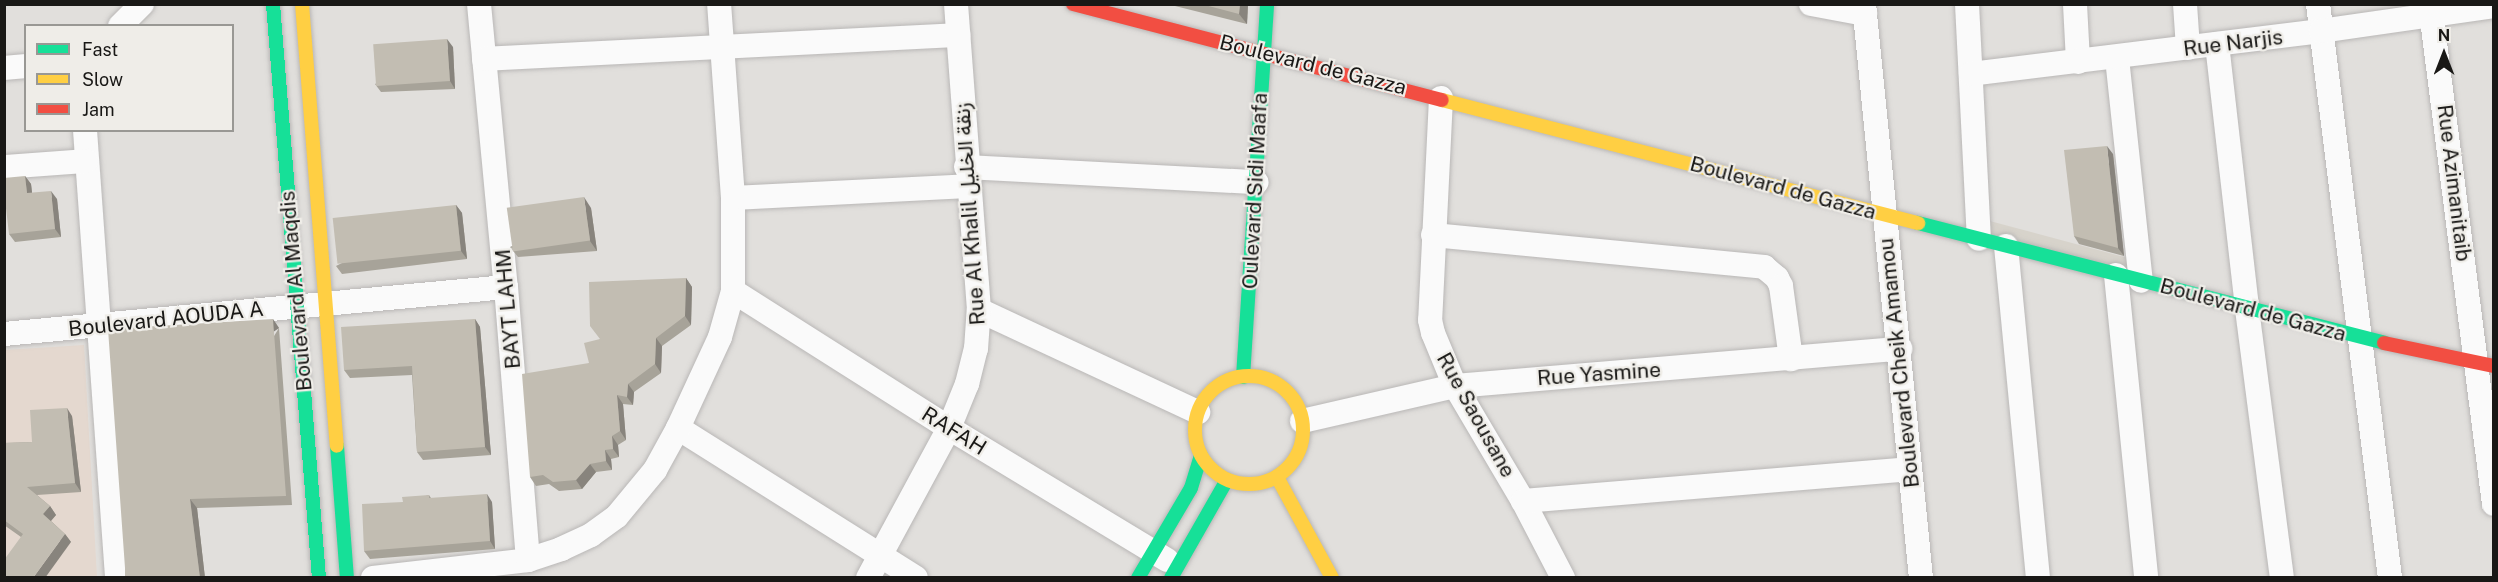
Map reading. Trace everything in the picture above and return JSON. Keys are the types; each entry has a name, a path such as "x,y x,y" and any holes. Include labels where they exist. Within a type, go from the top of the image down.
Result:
{"street":[{"path":"122,24 142,4"},
{"name":"Boulevard Al Maqdis","path":"273,4 319,578"},
{"name":"Boulevard Al Maqdis","path":"302,4 347,578"},
{"name":"BAYT LAHM","path":"479,4 506,287 528,560"},
{"path":"372,578 528,560 584,539 617,516 654,470 678,428 720,337 733,291 733,198 718,4"},
{"name":"Rue Al Khalil زنقة الخليل","path":"868,578 882,556 949,428 972,367 979,310 967,177 957,4"},
{"name":"Boulevard de Gazza","path":"1073,4 2360,338 2485,364"},
{"name":"Oulevard Sidi Maafa","path":"1243,377 1267,4"},
{"path":"1811,4 1864,9"},
{"path":"1966,4 1979,239"},
{"path":"2075,4 2079,62"},
{"path":"2185,4 2188,48"},
{"path":"2318,4 2390,578"},
{"name":"Rue Narjis","path":"1971,74 2117,58 2321,31 2431,10 2493,6"},
{"name":"Boulevard Cheik Amamou","path":"1864,9 1900,349 1909,469 1921,578"},
{"name":"Rue Azimanitaib","path":"2431,10 2485,364 2493,504"},
{"path":"484,59 958,35"},
{"path":"2217,44 2247,309 2282,578"},
{"path":"2117,58 2141,281"},
{"path":"4,68 24,66"},
{"name":"Rue Saousane","path":"1441,98 1430,320 1455,386 1523,501 1563,578"},
{"path":"85,132 117,578"},
{"path":"4,167 86,161"},
{"path":"733,198 967,177 1257,182"},
{"path":"1433,235 1764,267 1778,278 1781,286 1791,359"},
{"path":"2007,246 2038,578"},
{"path":"2116,275 2145,577 2136,578"},
{"name":"Boulevard AOUDA A","path":"4,334 99,327 506,287"},
{"name":"RAFAH","path":"733,291 949,428 1154,552 1174,573"},
{"path":"979,310 1198,412"},
{"name":"Rue Yasmine","path":"1302,421 1455,386 1900,349"},
{"path":"1243,377 1259,377 1281,387 1297,406 1302,421 1300,448 1291,464 1276,477 1256,484 1227,480 1212,470 1201,456 1195,429 1198,412 1205,398 1216,388 1243,377"},
{"path":"678,428 916,578"},
{"path":"1138,578 1191,488 1201,456"},
{"path":"1523,501 1909,469"},
{"path":"1276,477 1332,578"},
{"path":"1174,573 1227,480"}],"shaded area":[{"path":"1986,220 2132,259 2128,275 1982,235"},
{"path":"84,345 97,577 5,578 5,350"}],"building":[{"path":"1201,4 1240,4 1239,14"},
{"path":"447,39 450,81 376,86 373,44"},
{"path":"2107,146 2118,248 2074,236 2064,150"},
{"path":"25,176 27,193 51,191 55,229 9,234 4,178"},
{"path":"584,197 590,241 513,251 507,208"},
{"path":"456,205 461,251 337,264 333,218"},
{"path":"686,278 685,316 656,338 655,364 628,384 627,397 617,395 620,431 612,436 613,449 605,450 606,461 590,464 576,480 553,482 543,475 530,477 522,374 589,363 584,343 600,339 590,326 589,282"},
{"path":"273,319 286,496 190,499 200,578 125,578 108,329"},
{"path":"475,319 485,447 417,452 412,366 344,370 341,327"},
{"path":"67,408 75,483 27,487 50,506 43,514 65,534 33,578 4,578 4,560 23,534 4,520 4,443 32,442 30,410"},
{"path":"487,494 490,541 364,551 362,504 403,502 402,497 429,495 429,498"}],"traffic: fast":[{"path":"273,4 319,578"},
{"path":"1243,377 1267,4"},
{"path":"1918,223 2384,343"},
{"path":"337,446 347,578"},
{"path":"1138,578 1191,488 1201,456"},
{"path":"1171,578 1227,480"}],"traffic: slow":[{"path":"302,4 337,446"},
{"path":"1442,100 1918,223"},
{"path":"1249,376 1270,380 1287,392 1299,409 1303,430 1299,451 1287,468 1270,480 1249,484 1228,480 1211,468 1199,451 1195,430 1199,409 1211,392 1228,380 1249,376"},
{"path":"1277,477 1332,578"}],"traffic: jam":[{"path":"1073,4 1442,100"},
{"path":"2384,343 2494,366"}]}
